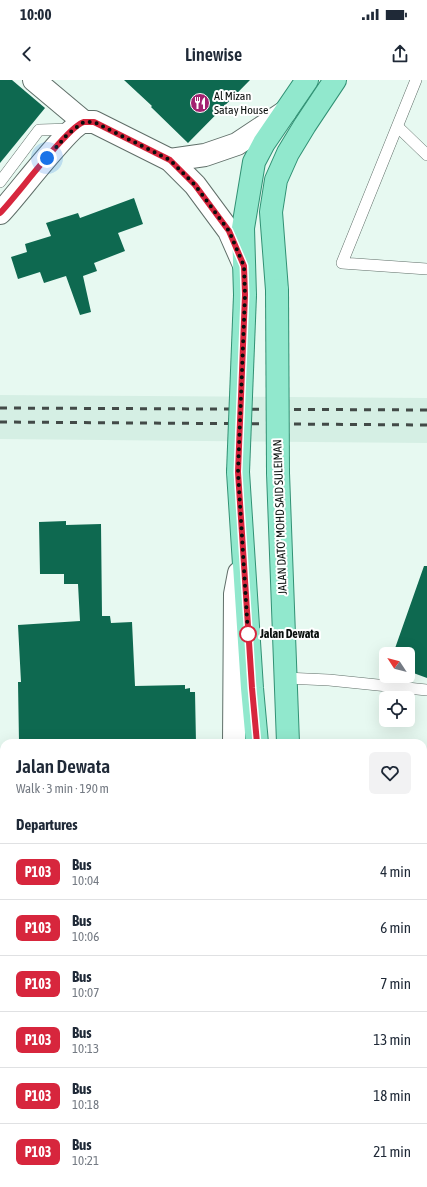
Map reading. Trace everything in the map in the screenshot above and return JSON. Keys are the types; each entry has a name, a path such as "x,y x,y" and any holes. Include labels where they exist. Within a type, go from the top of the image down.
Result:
{"main road":[{"path":"258,739 251,680 238,472 245,295 243,228 254,162 264,143 307,80"},
{"name":"JALAN DATO' MOHD SAID SULEIMAN","path":"288,739 278,473 277,290 270,212 276,180 291,148 335,80"}],"street":[{"path":"34,80 78,125"},
{"path":"170,160 205,155 237,144 285,112"},
{"path":"0,213 66,136 78,125 94,122 170,160 195,185 229,231 244,266"},
{"path":"234,739 236,594 239,578 242,538"}],"lane":[{"path":"416,80 342,263 427,269"},
{"path":"0,182 40,130 78,125"},
{"path":"398,127 427,155"},
{"path":"285,678 329,680 427,690"}],"shaded area":[{"path":"0,395 427,398 427,443 0,439"}],"building":[{"path":"0,80 12,80 45,108 0,163"},
{"path":"124,80 250,80 188,143"},
{"path":"134,198 143,224 118,233 125,251 94,263 97,271 83,276 91,312 80,315 66,276 44,283 40,272 18,279 11,257 27,252 25,244 51,236 46,223 78,213 80,218"},
{"path":"66,521 66,525 101,524 102,616 110,616 111,623 132,622 135,686 185,685 185,689 190,688 190,692 195,692 196,739 19,739 18,682 21,682 18,625 80,621 78,584 64,584 64,574 40,574 39,522"},
{"path":"424,566 427,566 427,678 415,674 415,647 395,647"}],"railway":[{"path":"0,408 427,410"},
{"path":"0,422 427,425"}],"bus line":[{"name":"P103","path":"0,213 66,136 84,122 94,122 170,160 195,185 229,231 244,266 245,295 238,472 257,739"}],"place":[{"name":"Al Mizan Satay House","path":"200,103"},
{"name":"Jalan Dewata","path":"248,634"}],"route":[{"path":"47,158 74,129 84,122 94,122 170,160 195,185 229,231 244,266 245,295 238,472 248,634"}]}
